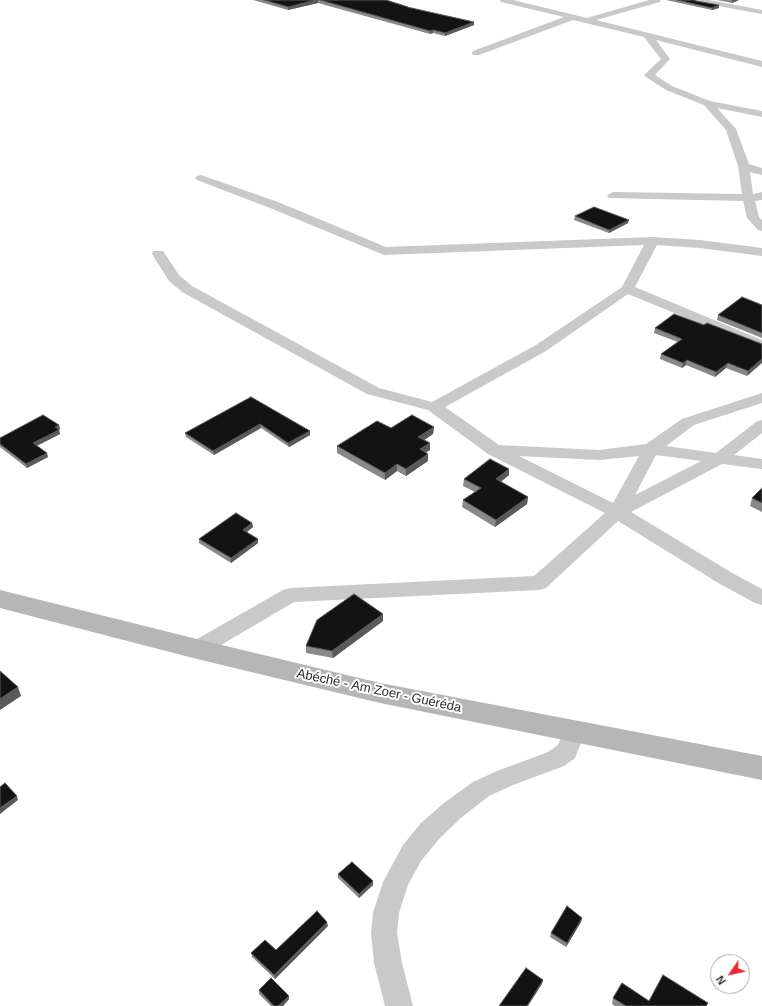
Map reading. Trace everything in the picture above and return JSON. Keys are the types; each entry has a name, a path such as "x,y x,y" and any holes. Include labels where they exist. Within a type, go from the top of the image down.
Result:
{"main road":[{"name":"Abéché - Am Zoer - Guéréda","path":"0,599 196,649 380,693 762,768"}],"street":[{"path":"504,0 762,64"},
{"path":"587,21 657,0"},
{"path":"696,0 762,12"},
{"path":"476,53 573,17"},
{"path":"647,35 666,59 650,75 669,88 707,103 762,114"},
{"path":"707,103 731,129 744,166 748,198 753,218 762,227"},
{"path":"744,166 762,172"},
{"path":"201,178 274,205 384,251 653,241 700,244 762,252"},
{"path":"613,196 748,198 762,196"},
{"path":"434,407 541,348 627,289 653,241"},
{"path":"158,254 174,278 183,286 373,392 434,407 494,450 617,512 727,579 762,598"},
{"path":"627,289 762,345"},
{"path":"617,512 651,448 688,422 762,398"},
{"path":"196,649 290,595 539,583 617,512 718,459 762,425"},
{"path":"494,450 600,455 651,448 718,459 762,464"},
{"path":"399,1006 388,963 384,933 386,913 396,882 412,853 430,831 453,810 482,789 505,778 556,759 568,751 574,732"}],"building":[{"path":"264,0 316,0 288,7"},
{"path":"320,0 386,0 407,7 474,22 445,33 433,30 430,31"},
{"path":"677,0 694,0 719,5 712,8"},
{"path":"594,207 629,220 609,230 575,216"},
{"path":"742,297 762,305 762,333 718,315"},
{"path":"674,314 704,325 707,323 762,344 762,359 748,371 728,363 716,372 687,360 683,363 661,354 682,339 655,328"},
{"path":"251,397 310,431 288,443 260,424 213,451 185,433"},
{"path":"43,415 59,425 55,427 59,430 33,443 47,453 26,464 0,444 0,438"},
{"path":"412,415 434,427 418,437 430,443 420,449 428,454 406,469 397,464 385,473 337,446 377,421 391,428"},
{"path":"490,459 509,469 496,479 528,497 496,520 463,500 481,488 464,479"},
{"path":"762,488 762,503 752,498"},
{"path":"236,513 252,523 243,530 258,539 231,558 199,539"},
{"path":"354,594 383,614 332,651 306,646 317,620"},
{"path":"0,671 18,687 0,699"},
{"path":"5,783 17,796 0,808 0,787"},
{"path":"352,862 373,881 359,894 338,874"},
{"path":"567,906 582,918 567,943 551,933"},
{"path":"317,911 327,922 274,975 251,953 265,940 276,950"},
{"path":"526,968 543,980 527,1006 499,1006"},
{"path":"663,975 708,1003 706,1006 626,1006 613,998 622,983 649,1001"},
{"path":"271,978 289,996 278,1006 274,1006 259,990"}]}
